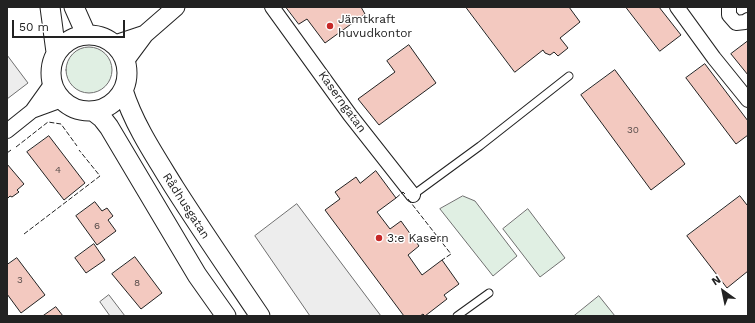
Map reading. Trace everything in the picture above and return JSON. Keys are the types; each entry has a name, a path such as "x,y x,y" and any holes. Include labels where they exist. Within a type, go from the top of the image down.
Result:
{"main road":[{"path":"50,7 56,52"},
{"path":"74,7 86,34"},
{"path":"86,34 102,37 115,44 126,61 127,76 123,90 116,100 105,108 93,111 71,107 62,100 52,83 51,67 56,52 69,40 86,34"},
{"name":"Rådhusgatan","path":"123,90 145,140 158,163 203,233 260,316"},
{"name":"Rådhusgatan","path":"93,111 102,118 109,127 197,275 226,316"}],"street":[{"path":"126,61 145,34 176,7"},
{"name":"Kaserngatan","path":"272,7 350,115 380,146 413,195"},
{"path":"677,7 714,58 748,100"},
{"path":"729,11 736,23 745,22 748,20"},
{"path":"115,44 145,34"},
{"path":"7,131 32,110 52,83"},
{"path":"32,110 62,100"}],"lane":[{"path":"413,195 480,146 569,76"},
{"path":"457,316 489,293"}],"green space":[{"path":"89,47 102,51 108,57 112,70 108,83 102,89 89,93 76,89 70,83 66,70 70,57 76,51"},
{"path":"463,196 475,201 517,256 493,276 440,209"},
{"path":"528,209 565,258 540,277 503,229"},
{"path":"599,296 615,316 574,316"}],"shaded area":[{"path":"7,55 28,83 7,99"},
{"path":"297,204 381,316 310,316 255,236"},
{"path":"109,295 125,316 110,316 100,302"}],"building":[{"name":"Jämtkraft huvudkontor","path":"286,7 361,7 365,14 325,43 307,19 299,24"},
{"path":"466,7 569,7 580,22 560,38 568,48 558,56 554,52 550,55 545,53 543,50 515,72"},
{"path":"626,7 659,7 681,35 660,51"},
{"path":"748,41 748,75 731,54"},
{"path":"409,45 436,83 379,125 358,99 395,72 387,61"},
{"path":"705,64 748,121 748,135 736,144 686,78"},
{"path":"615,70 685,164 651,190 581,95"},
{"path":"49,136 85,183 64,200 27,152"},
{"path":"7,164 24,184 17,190 19,192 7,199"},
{"name":"3:e Kasern","path":"376,171 396,198 377,212 390,229 401,221 419,246 408,255 422,275 442,260 459,284 444,295 447,299 425,316 423,314 420,316 404,316 325,210 340,199 335,192 356,177 360,183"},
{"path":"740,196 748,205 748,271 727,288 687,236"},
{"path":"95,202 102,211 107,208 113,216 108,220 116,231 97,245 76,216"},
{"path":"94,244 105,260 86,273 75,258"},
{"path":"135,257 162,293 141,309 112,274"},
{"path":"17,258 45,295 21,313 7,294 7,265"},
{"path":"56,307 63,316 43,316"}],"fence":[{"path":"16,147 48,122 61,124 77,146"},
{"path":"7,153 11,150"},
{"path":"24,234 100,176 79,150"},
{"path":"396,198 403,192 405,194"},
{"path":"408,199 451,254 442,260"}],"place":[{"name":"Jämtkraft huvudkontor","path":"330,26"},
{"name":"3:e Kasern","path":"379,238"}]}
